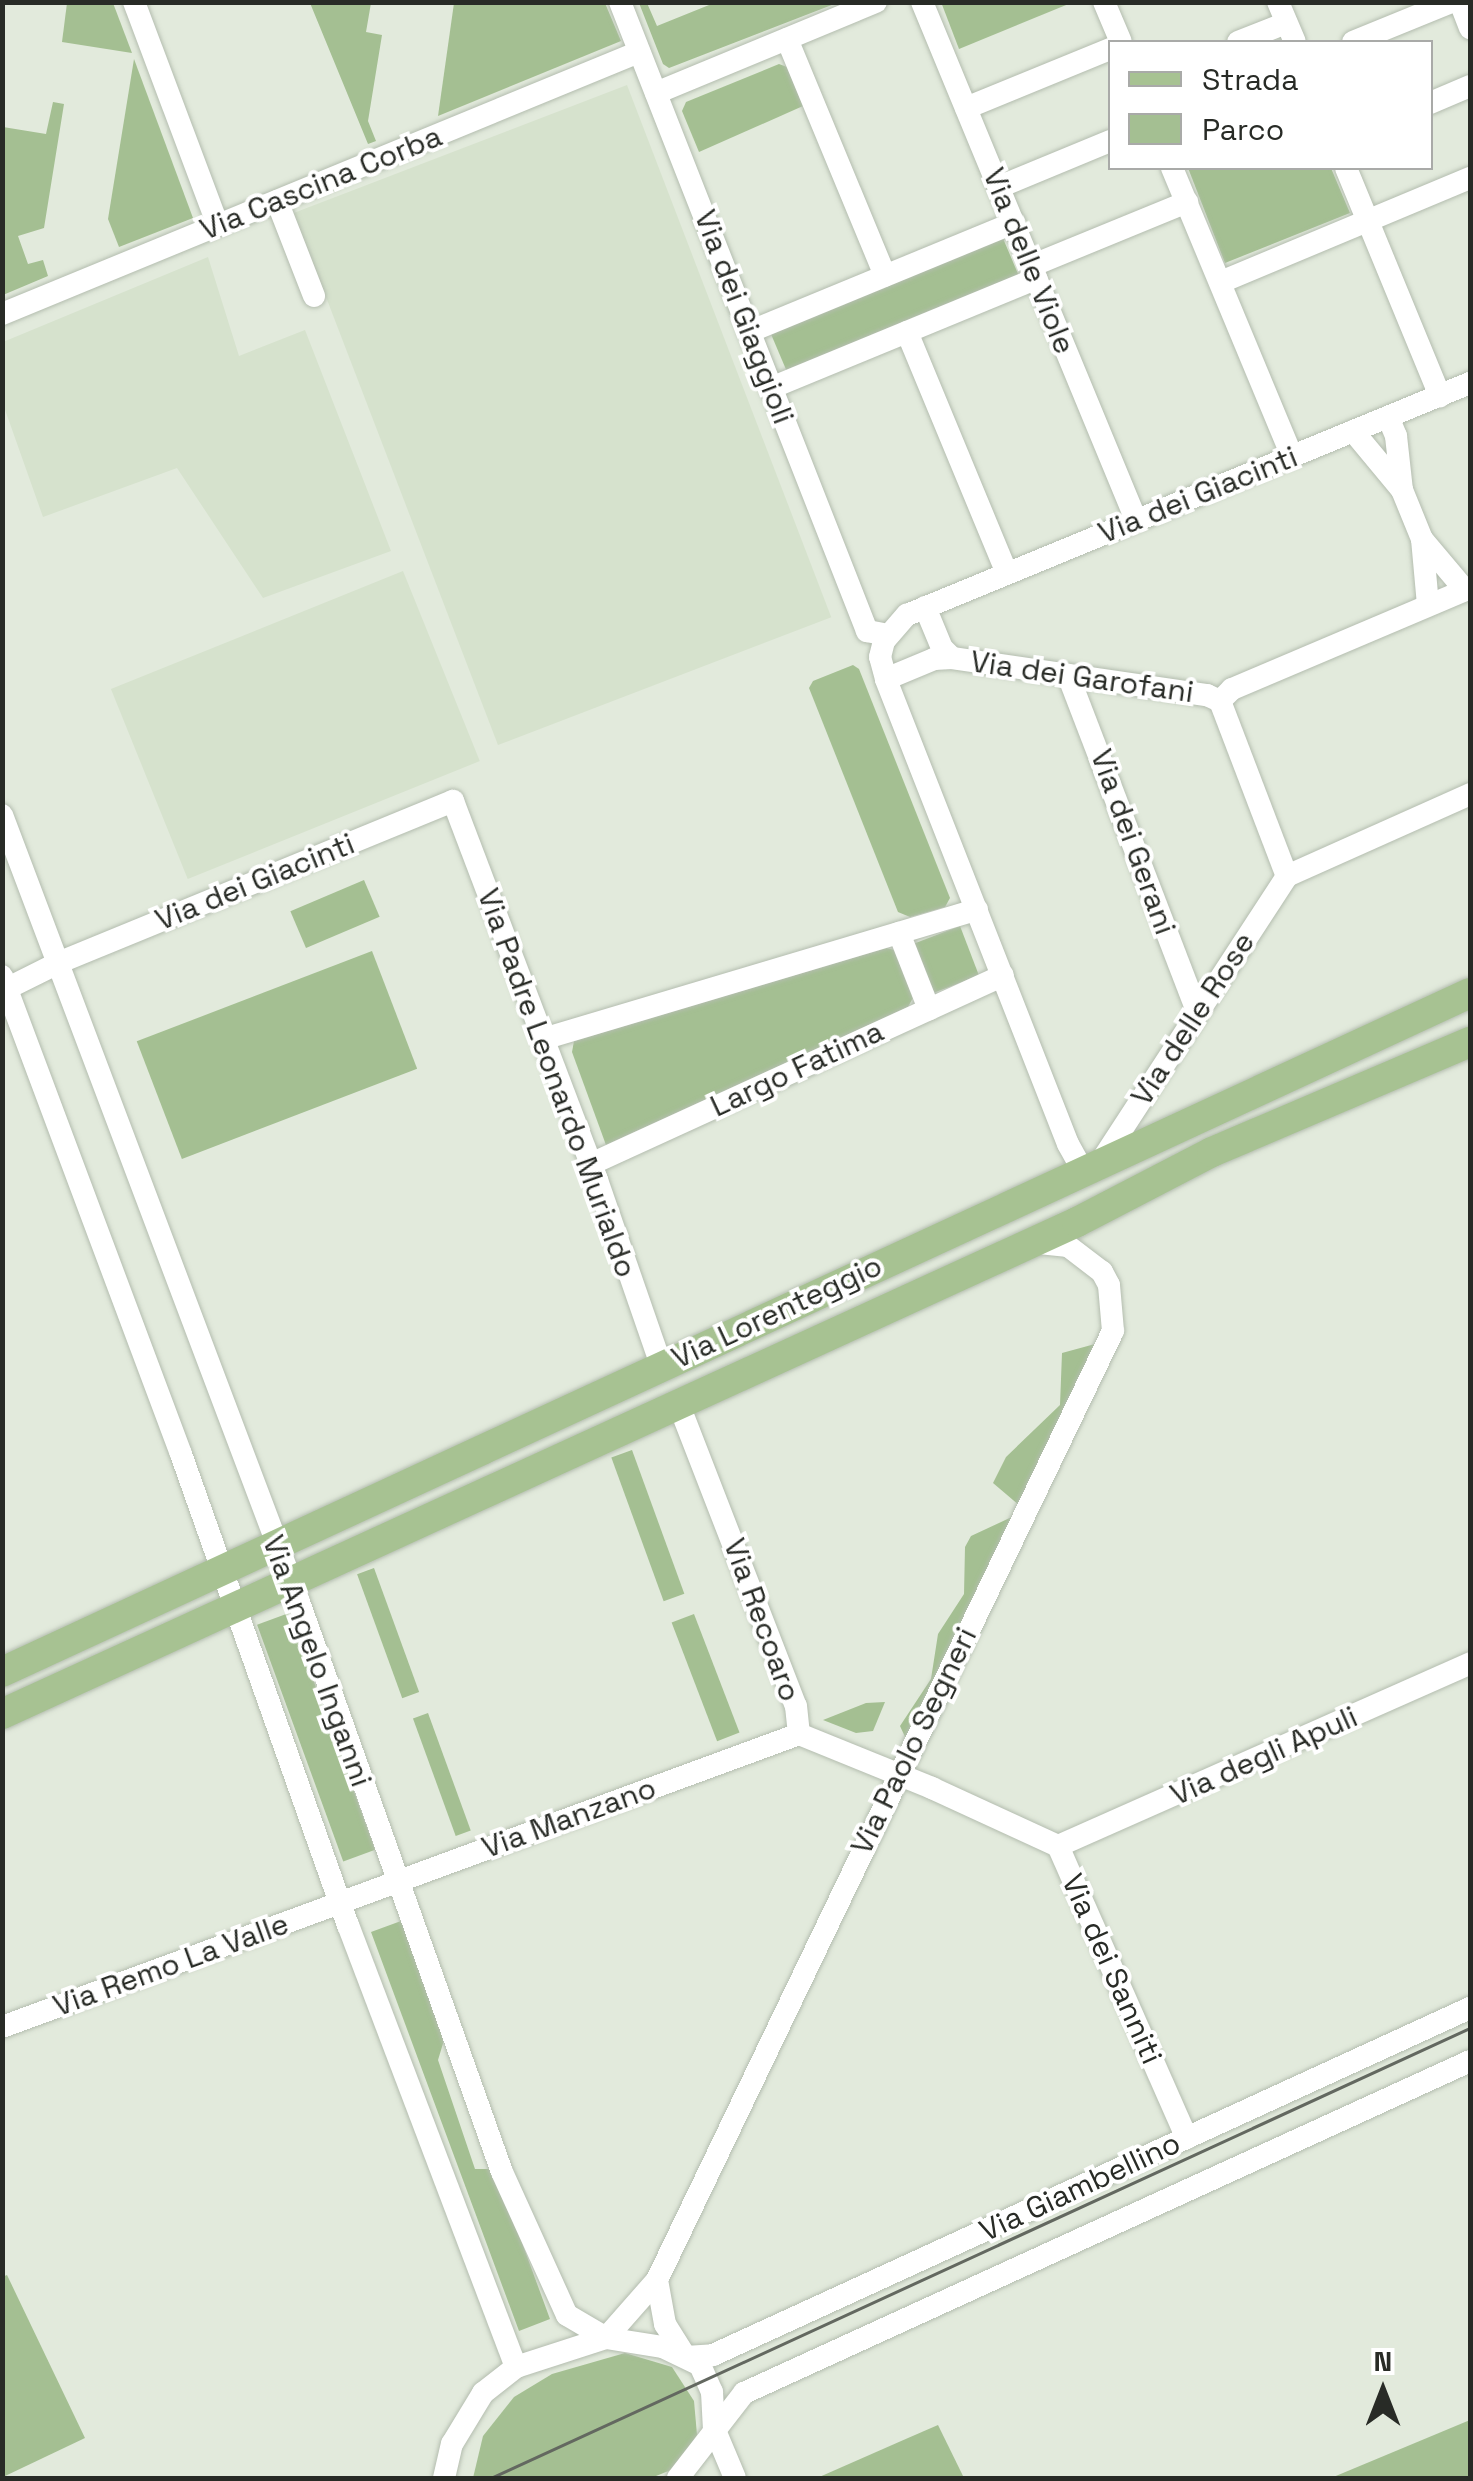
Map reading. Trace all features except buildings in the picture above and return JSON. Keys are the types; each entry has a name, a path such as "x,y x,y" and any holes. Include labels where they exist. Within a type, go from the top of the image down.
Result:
{"main road":[{"name":"Via Lorenteggio","path":"2,1672 1463,997"},
{"path":"1463,997 1470,1039"},
{"name":"Via Lorenteggio","path":"2,1714 1031,1242 1212,1152 1326,1106 1470,1039"},
{"path":"1311,1068 1326,1106"},
{"path":"1092,1167 1099,1210"},
{"path":"844,1281 859,1299 861,1318"},
{"path":"483,1447 501,1486"}],"street":[{"path":"134,2 218,225"},
{"name":"Via dei Giaggioli","path":"620,2 771,388 877,633 886,678 1068,1144 1092,1167"},
{"path":"656,93 876,2"},
{"name":"Via delle Viole","path":"922,2 1136,520"},
{"path":"1359,40 1451,2"},
{"path":"1460,2 1470,28"},
{"path":"1112,5 1121,40"},
{"path":"1243,40 1286,22"},
{"path":"787,39 886,276"},
{"path":"966,108 1108,50"},
{"name":"Via Cascina Corba","path":"2,314 639,52"},
{"path":"1433,102 1470,86"},
{"path":"999,187 1108,143"},
{"path":"1173,170 1292,456"},
{"path":"1347,170 1440,396"},
{"path":"1220,282 1470,178"},
{"path":"277,201 314,296"},
{"path":"771,388 908,332 1187,202"},
{"path":"749,332 1014,223"},
{"path":"908,332 1007,573"},
{"name":"Via dei Giacinti","path":"877,633 926,607 1470,383"},
{"name":"Via dei Garofani","path":"1388,417 1396,436 1402,490 1422,539 1428,606"},
{"name":"Via dei Garofani","path":"1353,431 1402,490"},
{"name":"Via dei Garofani","path":"952,658 1207,695 1220,701 1232,689 1468,589 1422,539"},
{"path":"926,607 942,648 952,658"},
{"path":"886,678 934,658 952,658"},
{"name":"Via dei Gerani","path":"1068,675 1196,1009"},
{"path":"1220,701 1287,876 1470,794"},
{"name":"Via dei Giacinti","path":"58,963 453,801"},
{"name":"Via Padre Leonardo Murialdo","path":"453,801 591,1164 662,1365"},
{"name":"Via Angelo Inganni","path":"2,815 290,1582 532,2244 567,2315 606,2338"},
{"name":"Via delle Rose","path":"1092,1167 1287,876"},
{"path":"543,1039 977,910"},
{"path":"899,933 928,1009"},
{"name":"Via Angelo Inganni","path":"58,963 4,986 222,1570 340,1902 516,2367"},
{"name":"Largo Fatima","path":"591,1164 1003,976"},
{"name":"Via Paolo Segneri","path":"606,2338 657,2280 886,1796 901,1776 1021,1515 1113,1331 1109,1286 1102,1272 1068,1246 1031,1242"},
{"name":"Via Recoaro","path":"679,1405 796,1706 799,1734 901,1776"},
{"path":"84,1634 101,1670"},
{"name":"Via degli Apuli","path":"1058,1846 1470,1662"},
{"name":"Via Manzano","path":"340,1902 799,1734"},
{"name":"Via dei Sanniti","path":"901,1776 1058,1846 1187,2138"},
{"name":"Via Remo La Valle","path":"2,2027 340,1902"},
{"name":"Via Giambellino","path":"686,2357 713,2356 1470,2008"},
{"name":"Via Giambellino","path":"678,2478 714,2428 753,2388 1470,2061"},
{"path":"657,2280 666,2324 686,2357"},
{"path":"442,2478 468,2414 484,2392 516,2367 606,2338 646,2343 700,2365 709,2381 714,2428 735,2478"}],"shaded area":[{"path":"627,85 831,617 498,745 294,213"},
{"path":"208,257 239,356 305,330 391,551 263,598 177,468 43,517 3,404 3,342"},
{"path":"403,571 480,761 188,879 111,689"}],"green space":[{"path":"941,2 1071,2 1071,3 959,49"},
{"path":"67,3 113,3 132,53 62,42"},
{"path":"310,3 371,3 366,32 382,35 368,121 376,141 368,144"},
{"path":"454,3 605,3 621,41 438,116"},
{"path":"639,3 647,3 657,26 714,3 837,3 669,68 663,64"},
{"path":"134,59 193,218 119,247 108,219"},
{"path":"779,64 787,67 803,106 699,152 682,111 686,102"},
{"path":"53,102 64,104 44,228 18,236 28,264 43,260 48,276 3,295 3,127 46,134"},
{"path":"1189,170 1332,170 1350,213 1225,263"},
{"path":"1002,236 1019,277 788,375 771,334"},
{"path":"853,665 859,669 950,898 945,907 910,917 898,912 809,688 813,681"},
{"path":"364,880 380,917 306,948 290,911"},
{"path":"960,926 979,975 933,993 914,944"},
{"path":"886,948 895,950 914,996 908,1007 606,1145 572,1052 574,1041"},
{"path":"372,951 417,1069 182,1159 137,1041"},
{"path":"1095,1344 1019,1505 993,1483 1006,1457 1060,1405 1062,1353"},
{"path":"632,1450 684,1594 664,1601 611,1458"},
{"path":"1014,1516 907,1741 900,1726 931,1679 938,1634 964,1594 965,1547 971,1536"},
{"path":"374,1568 419,1692 402,1698 357,1574"},
{"path":"289,1613 375,1850 343,1861 257,1625"},
{"path":"694,1614 740,1733 717,1741 672,1623"},
{"path":"885,1702 873,1731 856,1733 823,1720 866,1703"},
{"path":"428,1713 471,1830 456,1836 413,1718"},
{"path":"401,1921 445,2037 438,2060 475,2169 495,2169 550,2319 519,2331 371,1932"},
{"path":"7,2275 85,2438 3,2477 2,2277"},
{"path":"625,2353 672,2367 694,2401 697,2435 676,2468 651,2478 473,2478 483,2436 514,2397 552,2374"},
{"path":"1470,2420 1470,2478 1331,2478"},
{"path":"938,2425 964,2478 817,2478 908,2438"}],"tram line":[{"path":"491,2478 1470,2028"}]}
